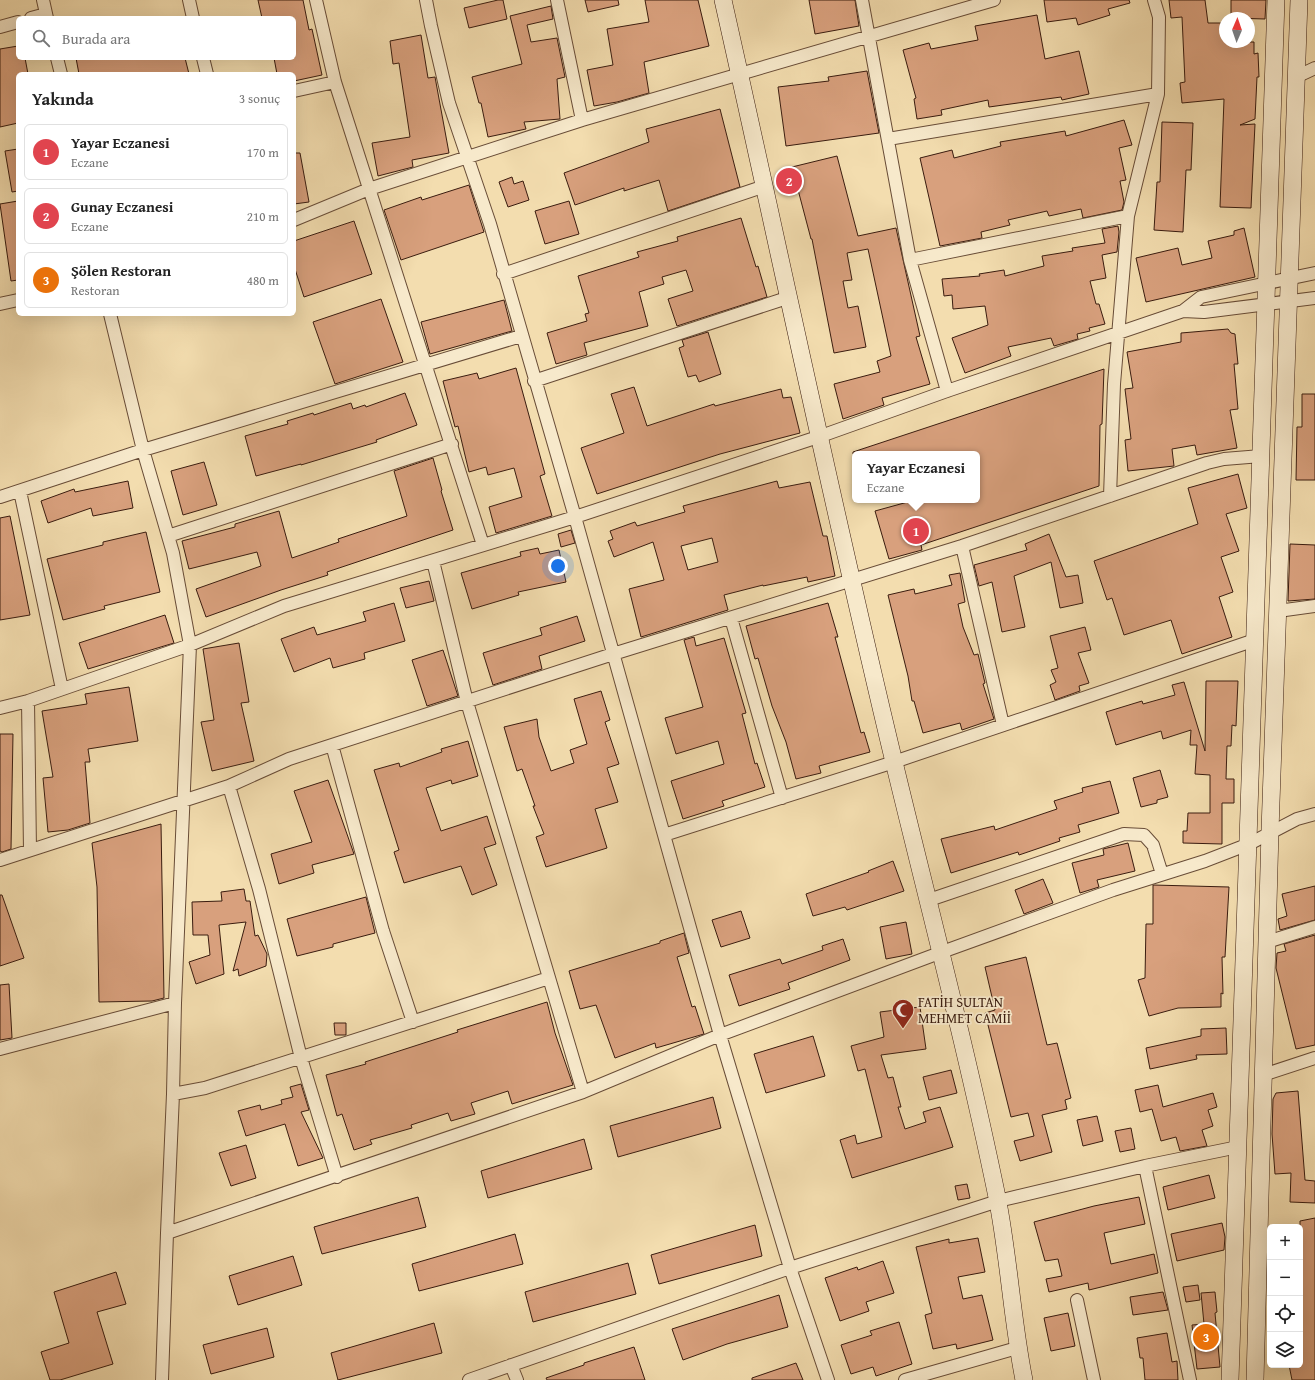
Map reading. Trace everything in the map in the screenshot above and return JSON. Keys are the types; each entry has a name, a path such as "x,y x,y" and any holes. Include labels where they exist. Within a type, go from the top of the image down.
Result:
{"main road":[{"path":"723,0 852,580 894,762 942,952 998,1201 1017,1348 1024,1380"},
{"path":"1230,1380 1276,0"},
{"path":"1255,1380 1270,832 1299,0"}],"street":[{"path":"42,0 46,16"},
{"path":"189,0 193,16"},
{"path":"316,0 335,82 452,444 483,545"},
{"path":"426,0 449,102 490,224 534,381 575,517 720,1035 790,1268 828,1380"},
{"path":"557,0 582,120"},
{"path":"862,0 910,260 947,390"},
{"path":"296,219 369,190 582,120 994,0"},
{"path":"1110,496 1114,384 1128,216 1158,94 1159,17 1154,0"},
{"path":"0,27 16,23"},
{"path":"58,60 60,72"},
{"path":"204,60 207,72"},
{"path":"1296,77 1315,68"},
{"path":"296,91 335,82"},
{"path":"888,138 1158,94"},
{"path":"503,274 765,186"},
{"path":"910,260 1128,216"},
{"path":"0,708 28,701 190,645 284,606 575,517 820,436 947,390 1183,311 1201,298 1315,273"},
{"path":"534,381 790,297"},
{"path":"1183,311 1204,312 1315,298"},
{"path":"0,304 16,300"},
{"path":"110,316 143,450 168,536 183,601 190,645 175,1003 162,1380"},
{"path":"0,497 143,450 426,366 521,336"},
{"path":"168,536 452,444"},
{"path":"0,860 229,786 282,761 613,654 962,546 1207,463 1224,459 1261,456"},
{"path":"20,491 62,689"},
{"path":"962,546 1003,725"},
{"path":"433,560 467,702 583,1092"},
{"path":"1278,611 1315,606"},
{"path":"731,618 782,798"},
{"path":"664,835 894,762 1255,640"},
{"path":"28,701 30,850"},
{"path":"332,745 383,931 413,1022"},
{"path":"229,786 259,889 301,1058 336,1177"},
{"path":"167,1233 336,1177 583,1092 720,1035 942,952 1113,890 1205,861 1248,844 1297,820 1315,814"},
{"path":"929,900 1124,834 1144,835 1153,844 1162,874"},
{"path":"1267,942 1315,927"},
{"path":"173,1094 205,1088 549,978"},
{"path":"0,1049 175,1003"},
{"path":"1263,1075 1315,1058"},
{"path":"469,1380 790,1268 998,1201 1145,1166 1238,1147"},
{"path":"1145,1166 1190,1380"},
{"path":"1077,1300 1094,1380"},
{"path":"905,1380 1017,1348"},
{"path":"512,1365 516,1380"}],"building":[{"path":"258,0 303,0 309,30 312,29 322,75 296,81 296,72 277,72 274,60 296,60 296,16 262,16"},
{"path":"503,0 507,19 469,28 464,8"},
{"path":"585,0 618,0 619,5 588,12"},
{"path":"645,0 698,0 709,46 644,62 649,93 617,102 594,106 587,70 613,65 607,29 649,22"},
{"path":"809,0 855,0 859,26 815,34"},
{"path":"1044,0 1129,0 1130,3 1108,9 1110,15 1078,25 1076,18 1047,22"},
{"path":"1169,0 1205,0 1208,23 1219,23 1219,48 1254,48 1254,54 1258,53 1259,77 1257,77 1255,119 1240,125 1255,124 1251,208 1220,207 1224,99 1182,103 1180,83 1185,82 1182,17 1171,18"},
{"path":"1231,0 1266,0 1265,19 1255,19 1255,12 1231,12"},
{"path":"551,6 553,19 527,25 531,42 557,38 565,77 557,79 560,119 524,122 526,129 488,137 481,103 479,103 472,77 522,64 510,16"},
{"path":"1037,15 1045,59 1079,51 1089,94 1062,100 1061,97 989,107 988,100 941,110 942,115 917,119 914,99 916,98 903,50 929,43 931,49 978,40 975,26"},
{"path":"421,35 428,78 435,77 449,153 412,160 413,167 378,176 372,143 410,137 399,63 393,64 390,41"},
{"path":"16,46 16,60 25,60 28,72 16,72 16,123 0,127 0,49"},
{"path":"76,60 186,60 188,72 79,72"},
{"path":"867,71 879,133 786,146 778,87 829,81 828,77"},
{"path":"720,109 740,187 668,211 659,180 624,191 624,188 575,205 564,173 649,142 646,129"},
{"path":"1124,120 1132,145 1119,148 1126,180 1120,181 1124,202 1122,210 1083,218 1081,209 1049,216 1047,211 1008,220 1010,225 981,232 982,238 940,246 920,158 952,150 954,158 1001,146 1000,142 1065,131 1066,136"},
{"path":"1162,122 1193,123 1191,170 1186,170 1183,232 1154,230 1157,182 1160,182"},
{"path":"16,149 16,191 12,192 5,151"},
{"path":"296,153 300,153 309,202 296,204"},
{"path":"837,156 858,236 896,228 920,336 916,337 930,384 882,398 884,405 843,419 834,384 880,372 877,361 891,356 868,249 847,253 852,280 843,281 848,308 858,306 866,347 834,353 812,239 792,167"},
{"path":"512,177 514,184 523,181 529,200 508,207 499,182"},
{"path":"469,185 484,232 401,260 384,210 421,197 422,200"},
{"path":"16,201 16,280 11,281 0,204"},
{"path":"569,201 579,234 545,244 535,211"},
{"path":"741,218 767,297 677,326 668,299 693,291 686,270 662,277 664,284 639,292 648,326 584,343 587,355 556,364 547,333 587,321 585,314 589,313 578,276 639,257 637,252 678,241 677,237"},
{"path":"354,221 372,274 304,297 296,272 296,240"},
{"path":"1118,226 1119,232 1117,252 1102,255 1106,278 1090,281 1096,304 1099,304 1105,324 1089,328 1090,331 1077,334 1078,339 1054,346 1051,338 1008,347 1011,356 965,373 952,338 988,325 985,306 953,309 952,295 944,296 942,279 980,276 979,274 1004,270 1005,276 1044,266 1042,256 1073,251 1072,248 1105,243 1102,229"},
{"path":"1244,228 1255,277 1146,302 1136,258 1178,248 1182,265 1212,258 1208,241 1234,235 1234,231"},
{"path":"381,299 403,362 335,384 313,322"},
{"path":"504,300 512,331 430,354 421,322"},
{"path":"1228,329 1231,333 1235,334 1238,364 1234,364 1238,409 1230,410 1237,448 1197,455 1195,445 1172,449 1174,466 1128,471 1125,440 1131,439 1125,389 1133,388 1127,352 1181,342 1181,333"},
{"path":"708,332 721,374 699,382 696,375 688,377 679,348 684,346 682,340"},
{"path":"516,368 545,474 540,476 552,516 496,533 489,507 522,497 514,468 488,475 486,467 469,472 458,426 455,427 443,381 477,373 479,379"},
{"path":"1104,369 1102,424 1100,425 1099,486 921,545 922,550 889,559 875,511 904,503 980,503 980,451 856,451"},
{"path":"634,387 647,426 714,404 715,406 781,389 783,398 791,397 800,433 720,454 597,494 581,448 624,433 611,394"},
{"path":"405,393 417,425 376,440 377,442 301,465 256,476 245,436 288,424 287,421 313,413 314,415 351,403 353,409 365,405 366,407"},
{"path":"1302,394 1315,394 1315,480 1296,480 1297,427 1302,427"},
{"path":"433,458 453,530 327,572 328,575 206,617 196,589 261,566 257,552 189,569 182,541 235,527 235,524 279,511 292,558 339,542 338,539 407,516 394,471"},
{"path":"204,462 217,505 183,515 171,471"},
{"path":"1238,474 1247,508 1226,514 1239,551 1221,557 1233,592 1219,597 1232,637 1182,654 1171,620 1124,635 1112,598 1107,600 1094,561 1198,524 1188,488"},
{"path":"128,481 133,508 93,516 91,508 48,523 41,501 74,489 75,492"},
{"path":"777,481 779,488 810,482 823,536 827,536 835,576 808,582 807,577 763,585 724,595 728,610 641,637 629,589 664,580 653,542 614,557 608,541 613,539 610,531 635,522 637,526 685,512 683,506","holes":["712,538 718,562 688,570 681,546"]},
{"path":"10,516 30,615 0,620 0,518"},
{"path":"571,530 575,543 561,547 558,534"},
{"path":"146,532 160,592 104,606 105,609 63,620 47,559 103,545 103,542"},
{"path":"1049,534 1066,577 1078,575 1083,603 1060,608 1051,562 1014,576 1025,627 1002,632 992,582 979,586 974,565 1027,550 1025,544"},
{"path":"1290,544 1315,545 1315,599 1288,601"},
{"path":"538,548 540,554 559,550 566,582 518,592 519,595 472,609 461,573 521,556 520,552"},
{"path":"960,573 965,602 958,604 963,627 974,655 978,654 985,683 983,684 994,719 962,730 960,723 923,733 914,701 912,701 908,676 888,595 914,589 915,594 952,585 949,575"},
{"path":"429,581 434,601 406,608 400,588"},
{"path":"394,603 405,641 364,653 365,659 333,668 330,658 294,672 281,639 314,627 317,635 366,621 363,612"},
{"path":"828,603 838,637 835,637 861,733 864,732 870,752 819,766 821,773 796,779 786,742 772,706 758,658 755,659 746,626"},
{"path":"165,615 174,643 88,669 79,643"},
{"path":"577,616 585,641 539,656 542,669 493,685 483,653 542,635 540,628"},
{"path":"1085,627 1091,650 1078,653 1089,683 1079,686 1080,691 1055,700 1050,685 1056,682 1051,670 1058,668 1050,636"},
{"path":"694,637 696,646 724,638 746,713 742,714 755,764 757,763 765,787 722,801 724,806 683,819 671,781 724,764 718,741 676,754 665,718 703,707 684,640"},
{"path":"239,643 249,702 241,703 254,761 212,771 201,722 214,720 203,649"},
{"path":"443,650 458,696 427,706 412,660"},
{"path":"1206,681 1238,681 1236,726 1232,725 1231,746 1227,746 1226,779 1234,779 1234,803 1222,803 1222,844 1183,843 1183,831 1187,831 1188,813 1210,813 1210,775 1195,774 1197,745 1190,745 1191,730 1163,739 1161,731 1116,745 1106,712 1142,701 1143,704 1175,695 1172,685 1184,682 1205,751"},
{"path":"129,687 138,741 88,749 90,762 85,762 90,823 68,830 48,832 43,778 53,777 42,711 87,704 85,694"},
{"path":"601,691 610,720 605,722 619,764 607,768 618,802 595,809 607,848 546,867 536,837 544,834 533,806 535,806 522,769 517,771 504,727 537,719 539,737 551,771 574,763 570,750 587,744 574,699"},
{"path":"0,734 13,734 11,849 2,852 0,851"},
{"path":"468,741 478,776 452,784 451,780 426,788 441,831 487,816 496,844 484,848 497,885 472,895 461,866 404,883 394,852 399,850 374,770 399,763 400,767 442,752 441,749"},
{"path":"1160,770 1168,797 1157,800 1157,803 1141,807 1133,778"},
{"path":"328,780 354,854 312,865 314,873 279,884 271,854 312,842 294,791"},
{"path":"1110,781 1119,813 1078,825 1080,832 1059,838 1060,841 1019,855 1018,852 951,873 941,839 994,826 995,830 1057,809 1054,801 1083,792 1082,788"},
{"path":"161,824 164,998 152,1001 99,1002 97,887 92,843"},
{"path":"1128,843 1135,871 1097,880 1099,887 1080,893 1072,863 1104,855 1103,849"},
{"path":"893,861 904,891 847,910 845,907 813,916 806,894 869,872 868,871"},
{"path":"1043,879 1053,903 1024,914 1015,890"},
{"path":"1153,885 1229,887 1225,957 1222,957 1223,994 1221,993 1221,1007 1178,1008 1149,1016 1138,980 1145,978 1146,924 1153,924"},
{"path":"1315,886 1315,920 1280,930 1278,919 1287,916 1282,894"},
{"path":"244,889 246,901 250,901 255,936 258,935 267,954 266,966 239,976 238,969 233,971 246,922 219,925 224,974 196,984 189,962 210,955 208,935 193,935 192,902 222,901 221,892"},
{"path":"0,895 2,895 24,958 0,966"},
{"path":"366,897 375,933 333,944 333,947 297,956 287,919"},
{"path":"741,911 750,938 721,947 712,920"},
{"path":"906,922 912,954 886,959 880,927"},
{"path":"684,933 689,953 677,957 692,1007 695,1006 704,1034 656,1048 655,1043 615,1058 596,1005 580,1009 569,971 660,943 660,941"},
{"path":"1315,935 1315,1045 1296,1049 1276,968 1277,953 1286,951 1284,944"},
{"path":"843,939 850,960 788,983 790,989 739,1006 729,975 780,959 782,964 823,950 822,946"},
{"path":"1026,957 1047,1045 1057,1043 1071,1098 1065,1100 1067,1109 1042,1115 1052,1152 1020,1161 1014,1141 1034,1136 1028,1113 1011,1117 985,1013 995,1010 985,967"},
{"path":"9,984 12,1038 0,1040 0,985"},
{"path":"547,1002 555,1033 573,1085 512,1104 508,1091 471,1103 475,1114 451,1121 448,1113 411,1125 412,1128 370,1140 372,1144 354,1150 342,1114 337,1116 326,1075 366,1064 365,1062 458,1032 457,1030"},
{"path":"920,1007 926,1049 881,1055 888,1078 893,1077 901,1107 898,1107 905,1129 926,1122 923,1112 940,1107 953,1147 852,1178 840,1140 855,1135 857,1144 882,1137 865,1069 858,1071 851,1046 884,1037 880,1012"},
{"path":"334,1023 346,1023 346,1035 335,1035"},
{"path":"1226,1028 1227,1054 1196,1055 1197,1059 1150,1069 1146,1048 1201,1036 1201,1029"},
{"path":"813,1036 825,1076 766,1093 754,1054"},
{"path":"951,1070 957,1093 929,1100 923,1077"},
{"path":"301,1084 309,1110 301,1112 323,1158 298,1166 285,1124 246,1136 238,1111 260,1105 261,1110 282,1104 281,1100 293,1097 290,1087"},
{"path":"1158,1085 1163,1107 1213,1093 1217,1107 1208,1110 1213,1126 1202,1130 1207,1146 1180,1151 1176,1137 1161,1141 1152,1109 1140,1112 1135,1090"},
{"path":"1298,1091 1305,1180 1315,1181 1315,1203 1290,1202 1291,1173 1275,1174 1272,1134 1273,1099 1276,1093"},
{"path":"713,1097 721,1128 618,1157 610,1126"},
{"path":"1097,1116 1103,1141 1083,1146 1077,1120"},
{"path":"1131,1128 1135,1149 1120,1152 1115,1131"},
{"path":"584,1139 592,1169 488,1198 481,1171"},
{"path":"246,1145 256,1178 231,1186 219,1153"},
{"path":"1209,1175 1215,1198 1168,1210 1163,1187"},
{"path":"967,1184 970,1198 958,1200 955,1186"},
{"path":"418,1197 426,1227 322,1254 314,1227"},
{"path":"1139,1197 1145,1224 1104,1233 1111,1264 1154,1254 1158,1273 1089,1290 1088,1283 1049,1292 1046,1279 1062,1276 1058,1259 1045,1261 1034,1222 1094,1206"},
{"path":"1315,1218 1315,1380 1292,1380 1290,1368 1303,1368 1303,1224 1300,1224 1300,1221"},
{"path":"1222,1223 1225,1237 1224,1250 1177,1261 1171,1234"},
{"path":"755,1225 762,1256 659,1284 651,1255"},
{"path":"515,1234 523,1264 419,1291 412,1264"},
{"path":"978,1238 985,1272 958,1277 963,1299 982,1295 993,1340 957,1349 956,1344 933,1349 925,1315 932,1313 916,1247 949,1239 949,1243"},
{"path":"293,1256 302,1285 238,1305 229,1276"},
{"path":"883,1261 894,1293 866,1302 869,1311 840,1321 825,1278 857,1267 858,1270"},
{"path":"628,1263 636,1294 533,1322 525,1292"},
{"path":"116,1272 126,1304 97,1312 113,1364 60,1380 50,1380 41,1352 69,1343 54,1292"},
{"path":"1198,1285 1200,1300 1186,1302 1183,1287"},
{"path":"1163,1292 1168,1310 1133,1315 1130,1297"},
{"path":"1215,1292 1217,1312 1215,1313 1220,1367 1197,1369 1192,1325 1204,1324 1201,1293"},
{"path":"779,1295 788,1327 727,1344 683,1360 672,1329"},
{"path":"1068,1313 1075,1346 1051,1351 1044,1318"},
{"path":"899,1322 912,1364 876,1376 873,1367 851,1374 841,1345 872,1335 870,1331"},
{"path":"434,1323 442,1353 338,1380 331,1353"},
{"path":"267,1328 274,1357 211,1374 203,1345"},
{"path":"1167,1333 1172,1362 1177,1361 1178,1380 1145,1380 1143,1358 1140,1358 1137,1338"},
{"path":"634,1347 645,1380 547,1380 546,1378 584,1365 584,1363"},
{"path":"796,1363 803,1380 752,1380 752,1378"}],"place":[{"name":"Gunay Eczanesi","path":"789,181"},
{"name":"Yayar Eczanesi","path":"916,531"},
{"name":"FATİH SULTAN MEHMET CAMİİ","path":"903,1030"},
{"name":"Şölen Restoran","path":"1206,1337"}]}
